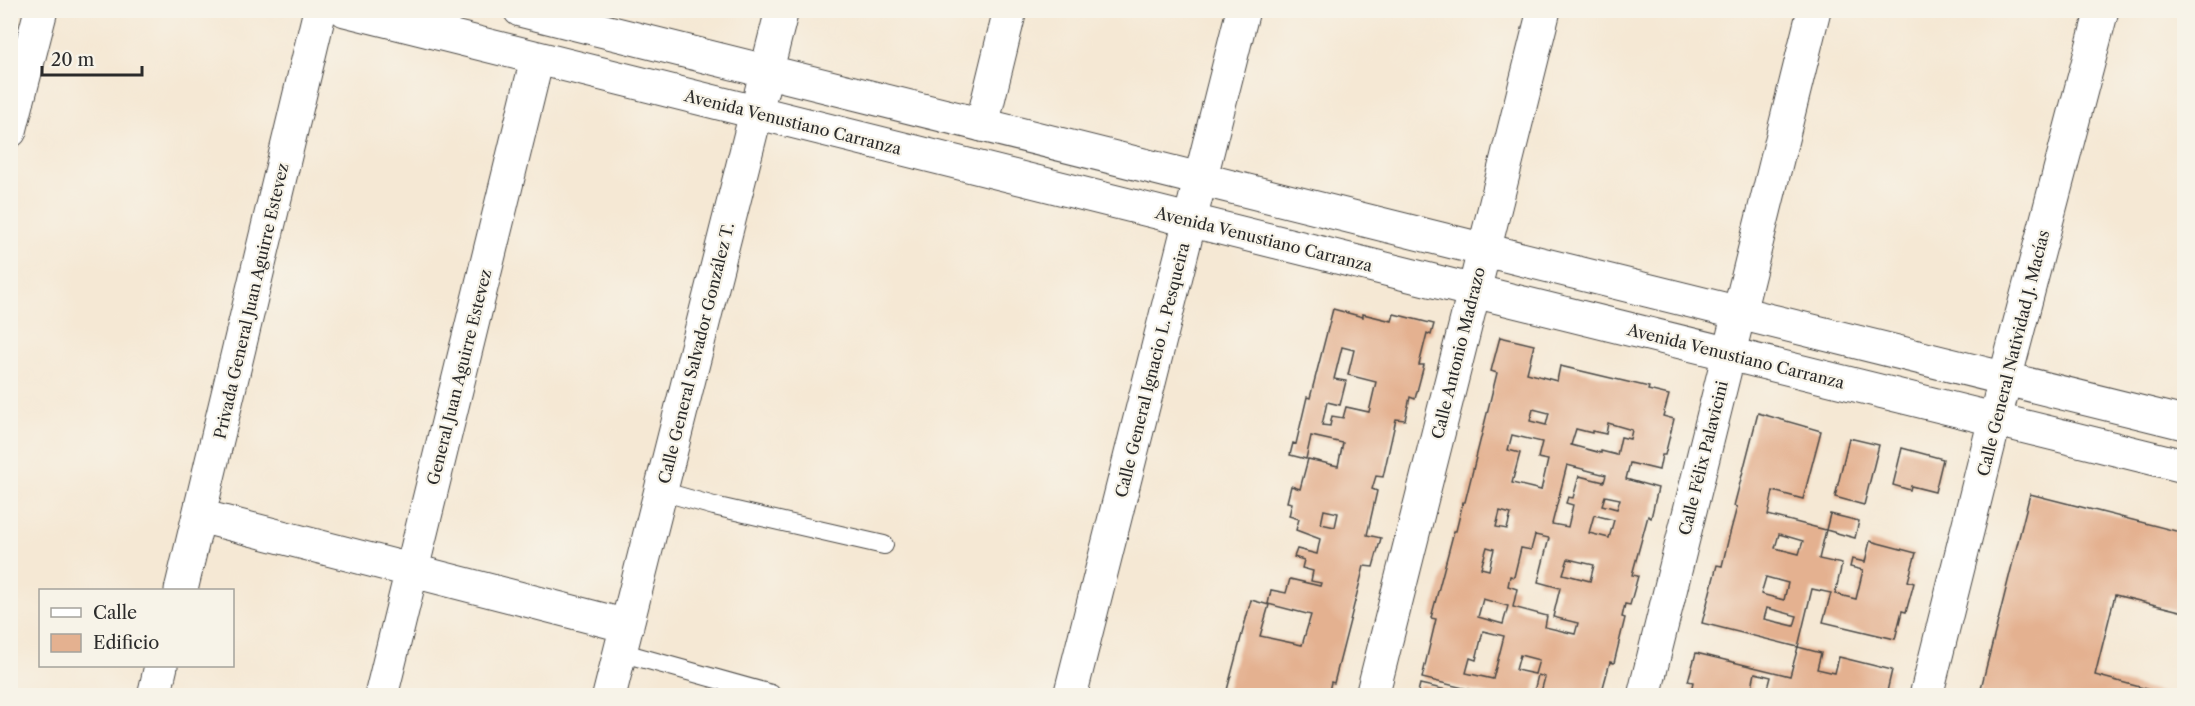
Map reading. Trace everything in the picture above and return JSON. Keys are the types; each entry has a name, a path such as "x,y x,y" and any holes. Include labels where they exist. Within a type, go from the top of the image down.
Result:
{"street":[{"path":"10,131 41,10"},
{"name":"Privada General Juan Aguirre Estevez","path":"182,589 320,10"},
{"name":"Avenida Venustiano Carranza","path":"345,10 2184,466"},
{"name":"Calle General Salvador González T.","path":"609,696 782,10"},
{"path":"982,125 1010,10"},
{"name":"Calle General Ignacio L. Pesqueira","path":"1070,696 1242,10"},
{"name":"Calle Antonio Madrazo","path":"1372,696 1545,10"},
{"name":"Calle Félix Palavicini","path":"1644,696 1814,10"},
{"name":"Calle General Natividad J. Macías","path":"1926,696 2005,379 2102,10"},
{"path":"540,13 766,72 2184,423"},
{"name":"General Juan Aguirre Estevez","path":"381,696 537,59"},
{"path":"200,516 412,571 624,639"},
{"path":"153,696 161,667"}],"lane":[{"path":"661,491 714,506 884,545"},
{"path":"624,639 771,694"}],"building":[{"path":"1333,309 1363,317 1363,314 1392,321 1394,314 1434,324 1431,335 1427,333 1419,365 1424,365 1415,399 1410,397 1405,420 1396,419 1383,477 1376,476 1372,489 1377,491 1367,535 1381,538 1373,567 1364,566 1334,683 1331,682 1328,696 1251,696 1227,690 1251,600 1269,605 1260,636 1302,645 1311,615 1268,604 1271,590 1286,593 1290,579 1320,586 1321,583 1311,581 1313,571 1302,568 1304,560 1294,557 1297,549 1317,554 1320,539 1296,530 1299,519 1289,516 1292,503 1287,502 1291,486 1300,489 1308,459 1338,466 1343,443 1311,436 1306,459 1290,455 1293,443 1296,444 1307,397 1310,398","holes":["1342,347 1354,350 1348,375 1376,382 1369,412 1346,407 1343,418 1332,416 1330,426 1322,425 1327,402 1340,405 1346,381 1334,379","1324,510 1338,513 1335,527 1321,524"]},
{"path":"1500,337 1534,345 1527,373 1557,381 1560,366 1649,387 1648,390 1669,395 1663,416 1674,419 1659,470 1630,463 1626,479 1658,488 1651,518 1648,516 1632,575 1638,576 1630,605 1625,604 1622,617 1625,618 1614,663 1610,662 1602,691 1608,692 1607,696 1540,696 1545,677 1538,675 1533,696 1496,696 1422,678 1436,619 1431,618 1454,531 1456,531 1463,502 1465,502 1497,373 1491,371","holes":["1533,409 1549,413 1546,425 1530,421","1608,423 1632,430 1630,439 1621,437 1617,455 1571,445 1576,429 1592,433 1592,431 1606,434","1512,435 1542,442 1538,458 1548,460 1541,490 1512,483 1520,453 1508,450","1567,465 1606,475 1604,482 1579,476 1573,498 1568,497 1566,503 1573,505 1568,527 1552,524","1605,496 1620,499 1617,509 1602,505","1500,511 1511,514 1507,529 1496,527","1594,515 1614,520 1609,538 1589,533","1535,535 1549,538 1538,582 1560,588 1553,617 1578,623 1575,634 1545,627 1547,616 1513,607 1517,589 1508,586 1510,576 1514,577 1521,548 1531,550","1487,547 1494,549 1489,570 1481,568","1568,559 1594,565 1590,581 1563,574","1483,599 1508,606 1503,624 1478,617","1483,631 1504,636 1493,679 1466,673 1470,658 1476,660","1520,655 1539,660 1535,674 1516,670"]},
{"path":"1758,413 1821,431 1803,499 1773,491 1768,515 1826,530 1819,559 1842,564 1835,594 1856,599 1863,570 1850,567 1852,559 1865,562 1870,541 1916,553 1908,581 1914,583 1906,612 1902,611 1895,639 1823,622 1831,593 1812,589 1798,647 1702,623 1717,565 1722,566 1737,507 1734,506","holes":["1779,534 1803,541 1799,554 1775,548","1766,577 1788,583 1784,600 1761,594","1767,608 1797,616 1794,626 1764,619"]},
{"path":"1849,438 1879,445 1864,505 1835,497"},
{"path":"1902,448 1943,459 1935,492 1911,486 1910,490 1893,485"},
{"path":"2030,494 2184,533 2184,612 2115,595 2095,675 2173,696 1979,696"},
{"path":"1830,514 1859,521 1855,538 1826,530"},
{"path":"1798,647 1821,653 1817,669 1835,673 1839,657 1892,670 1886,696 1766,696 1771,677 1755,673 1750,696 1690,696 1693,682 1688,681 1696,653 1790,676"},
{"path":"1420,684 1447,690 1446,696 1417,696"}]}
